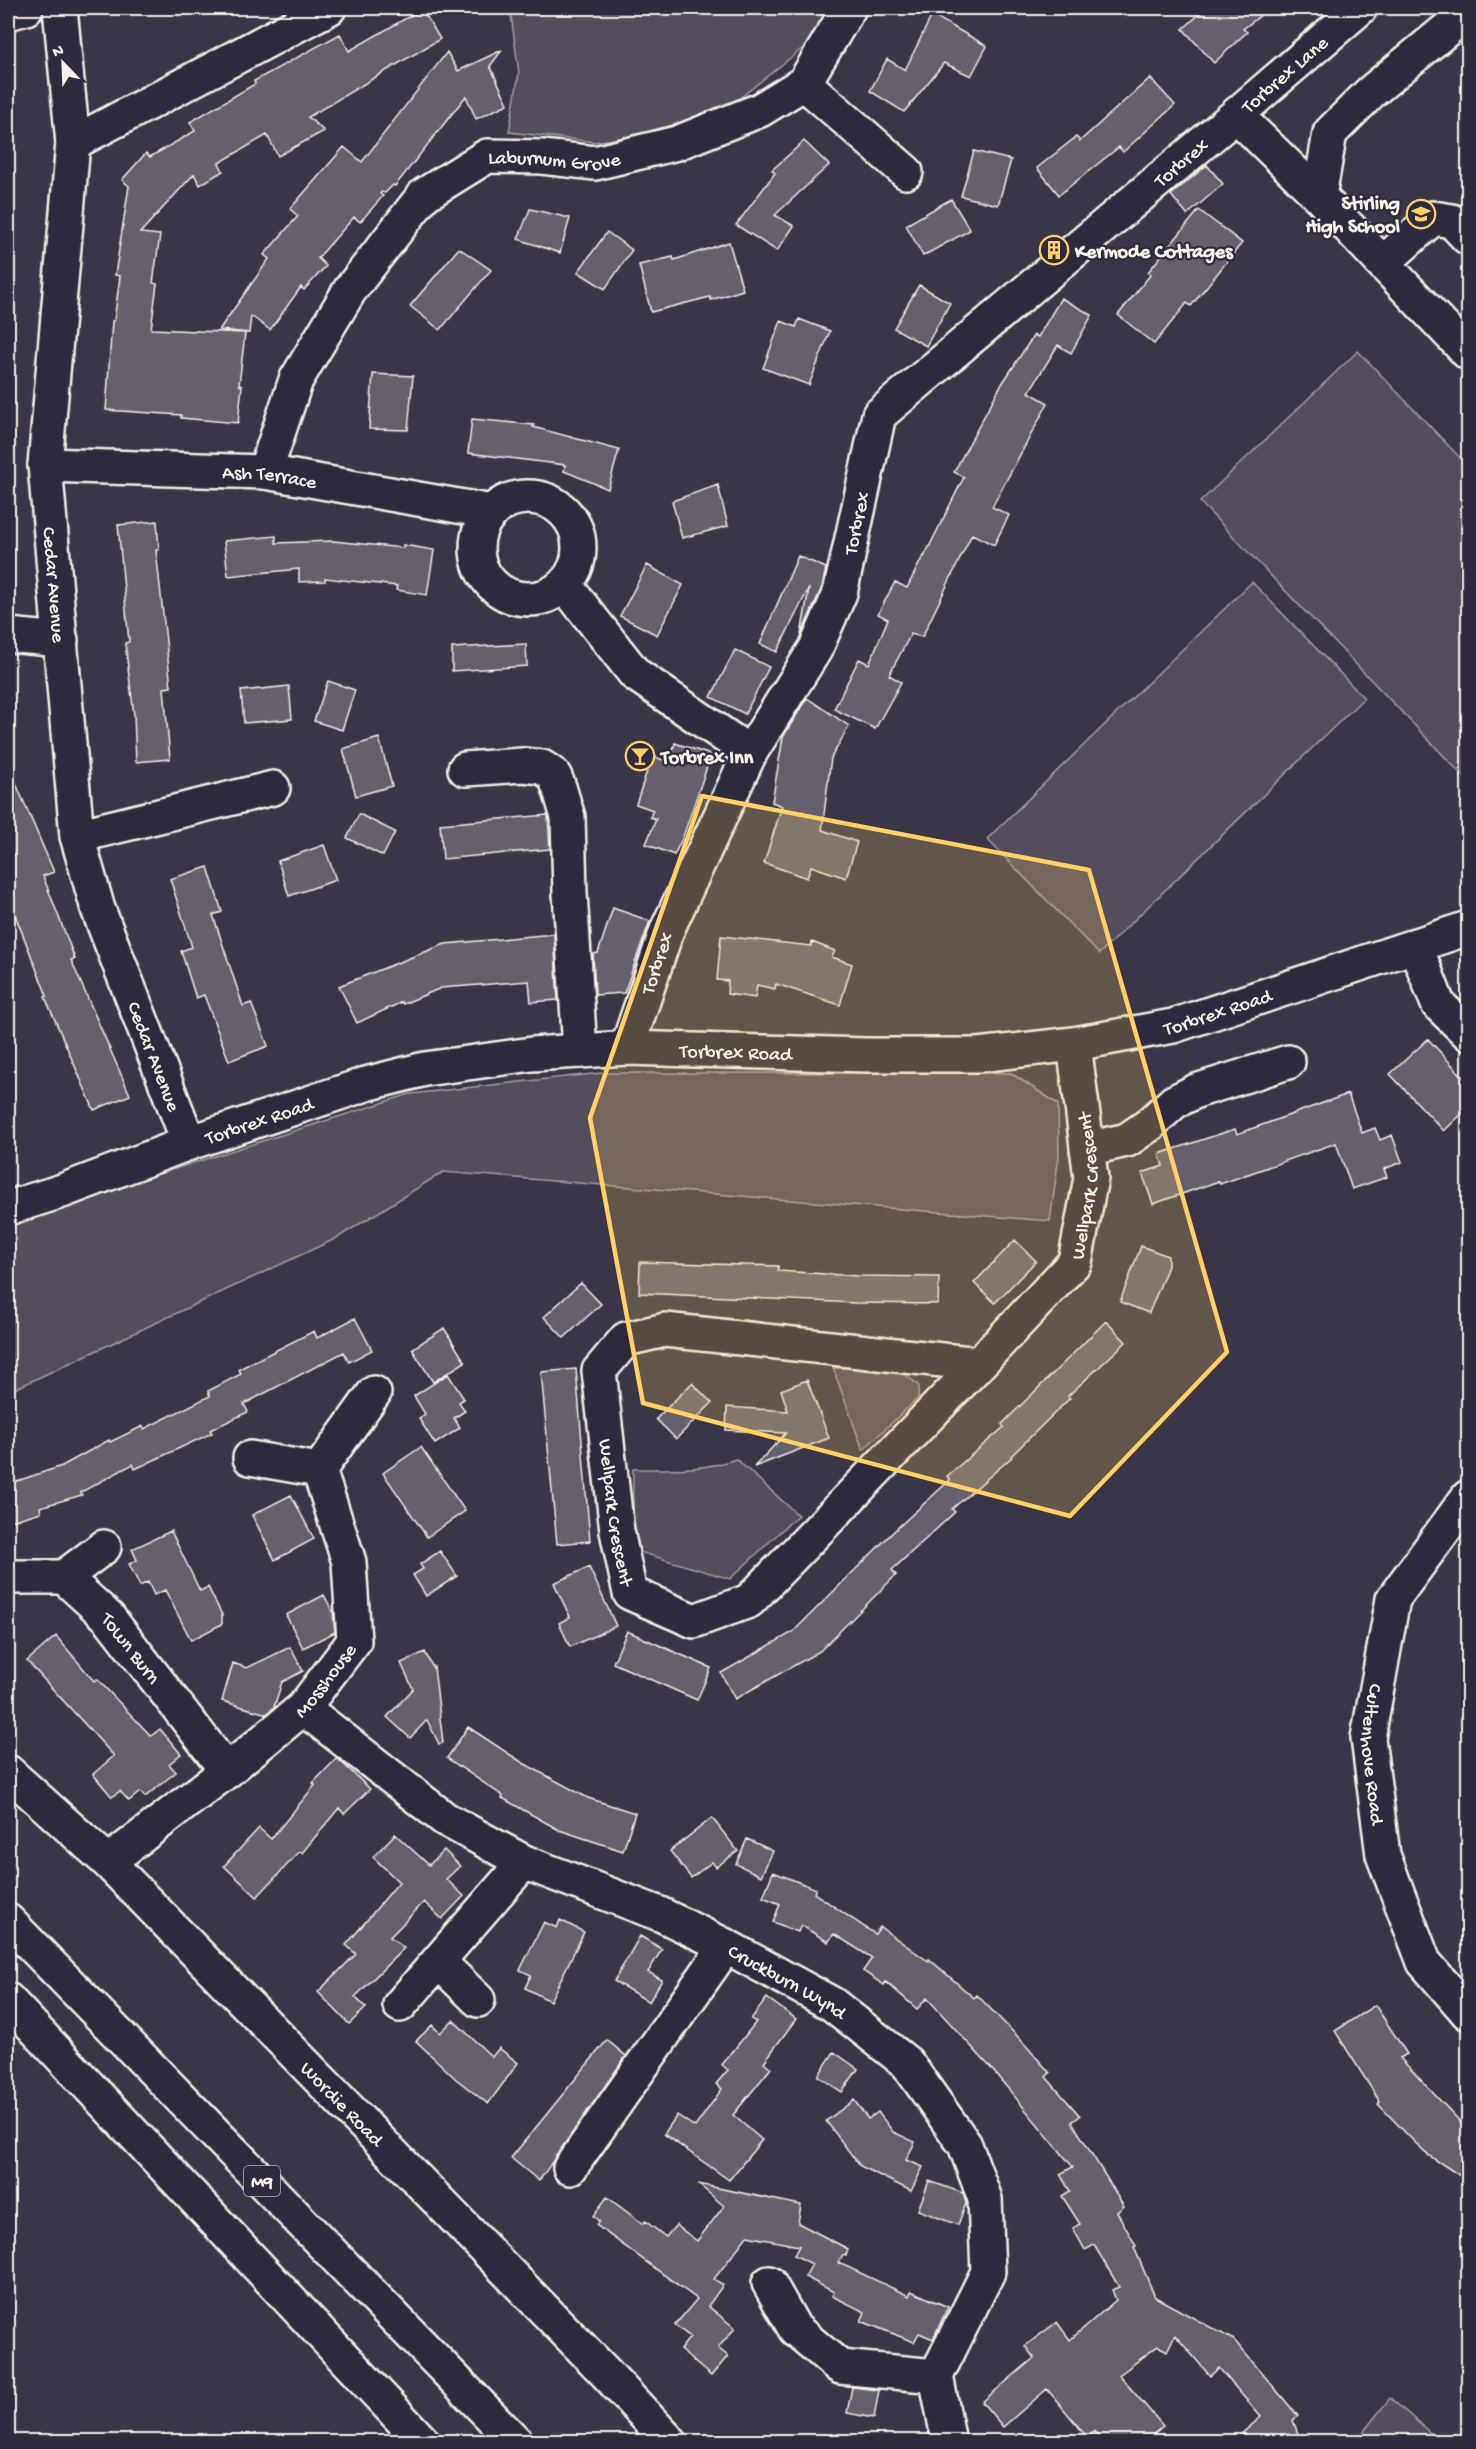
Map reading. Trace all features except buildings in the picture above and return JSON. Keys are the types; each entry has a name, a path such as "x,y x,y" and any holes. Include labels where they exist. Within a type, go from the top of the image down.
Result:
{"main road":[{"path":"8,12 26,8"},
{"name":"Cedar Avenue","path":"60,8 73,143 45,465 77,836 98,909 189,1143"},
{"path":"73,143 329,8"},
{"name":"Laburnum Grove","path":"265,472 296,380 350,290 424,195 487,156 542,157 595,163 677,142 760,110 804,83 849,8"},
{"name":"Torbrex Lane","path":"1236,115 1360,8"},
{"path":"1319,196 1330,133 1371,92 1468,12"},
{"path":"804,83 906,172"},
{"path":"1236,115 1319,196 1468,353"},
{"name":"Torbrex","path":"627,1048 667,930 750,753 816,648 840,593 879,415 1236,115"},
{"path":"1383,263 1433,218 1452,221 1468,238"},
{"name":"Ash Terrace","path":"45,465 265,472 492,512"},
{"path":"532,497 546,500 559,507 573,524 580,545 576,566 565,585 544,597 520,599 505,594 492,585 482,572 477,548 482,525 492,512 504,503 518,498 532,497"},
{"path":"565,585 635,674 750,753"},
{"path":"8,635 61,640"},
{"path":"465,769 523,765 542,767 554,776 559,787 568,817 570,893 580,1051"},
{"path":"77,836 273,788"},
{"name":"Torbrex Road","path":"8,1208 62,1191 189,1143 366,1084 425,1069 532,1054 627,1048 866,1055 978,1055 1074,1044 1173,1026 1468,928"},
{"path":"1415,945 1438,1004 1468,1033"},
{"name":"Wellpark Crescent","path":"979,1364 665,1330 626,1339 599,1371 617,1530 630,1593 694,1621 749,1601 979,1364 1075,1262 1091,1178 1074,1044"},
{"path":"1087,1149 1128,1140 1149,1125 1174,1102 1196,1091 1288,1062"},
{"path":"250,1458 319,1470 374,1393"},
{"name":"Mosshouse","path":"108,1862 227,1771 303,1708 354,1641 349,1562 319,1470"},
{"name":"Cultenhove Road","path":"1468,1497 1393,1599 1368,1738 1383,1855 1424,1962 1468,2013"},
{"path":"8,1577 64,1577 104,1547"},
{"name":"Town Burn","path":"64,1577 109,1618 227,1771"},
{"name":"Cruckburn Wynd","path":"303,1708 445,1819 524,1862 660,1914 726,1946 832,2004 907,2063 965,2145 985,2199 988,2272 936,2376"},
{"name":"Wordie Road","path":"8,1772 108,1862 598,2364 670,2442"},
{"path":"400,2005 524,1862"},
{"name":"M9","path":"8,1921 516,2442"},
{"path":"570,2168 726,1946"},
{"path":"439,1962 478,2000"},
{"path":"8,2000 423,2442"},
{"path":"769,2283 795,2329 840,2367 936,2376 949,2442"}],"highlighted area":[{"path":"702,796 1089,870 1227,1352 1070,1516 643,1403 590,1118"}],"shaded area":[{"path":"510,8 833,8 804,47 722,112 655,132 595,142 509,132 519,73"},
{"path":"1358,351 1468,466 1468,781 1200,502"},
{"path":"1252,582 1364,698 1099,954 987,839"},
{"path":"602,1073 1011,1073 1058,1104 1059,1156 1050,1221 443,1172 337,1238 8,1392 8,1222 410,1094"},
{"path":"833,1368 889,1369 910,1378 919,1386 918,1398 863,1450"},
{"path":"736,1459 798,1515 730,1579 633,1550 633,1469 710,1466"},
{"path":"1390,2398 1436,2438 1434,2441 1356,2441"}],"place":[{"name":"Stirling High School","path":"1421,214"},
{"name":"Kermode Cottages","path":"1054,250"},
{"name":"Torbrex Inn","path":"640,756"}]}
